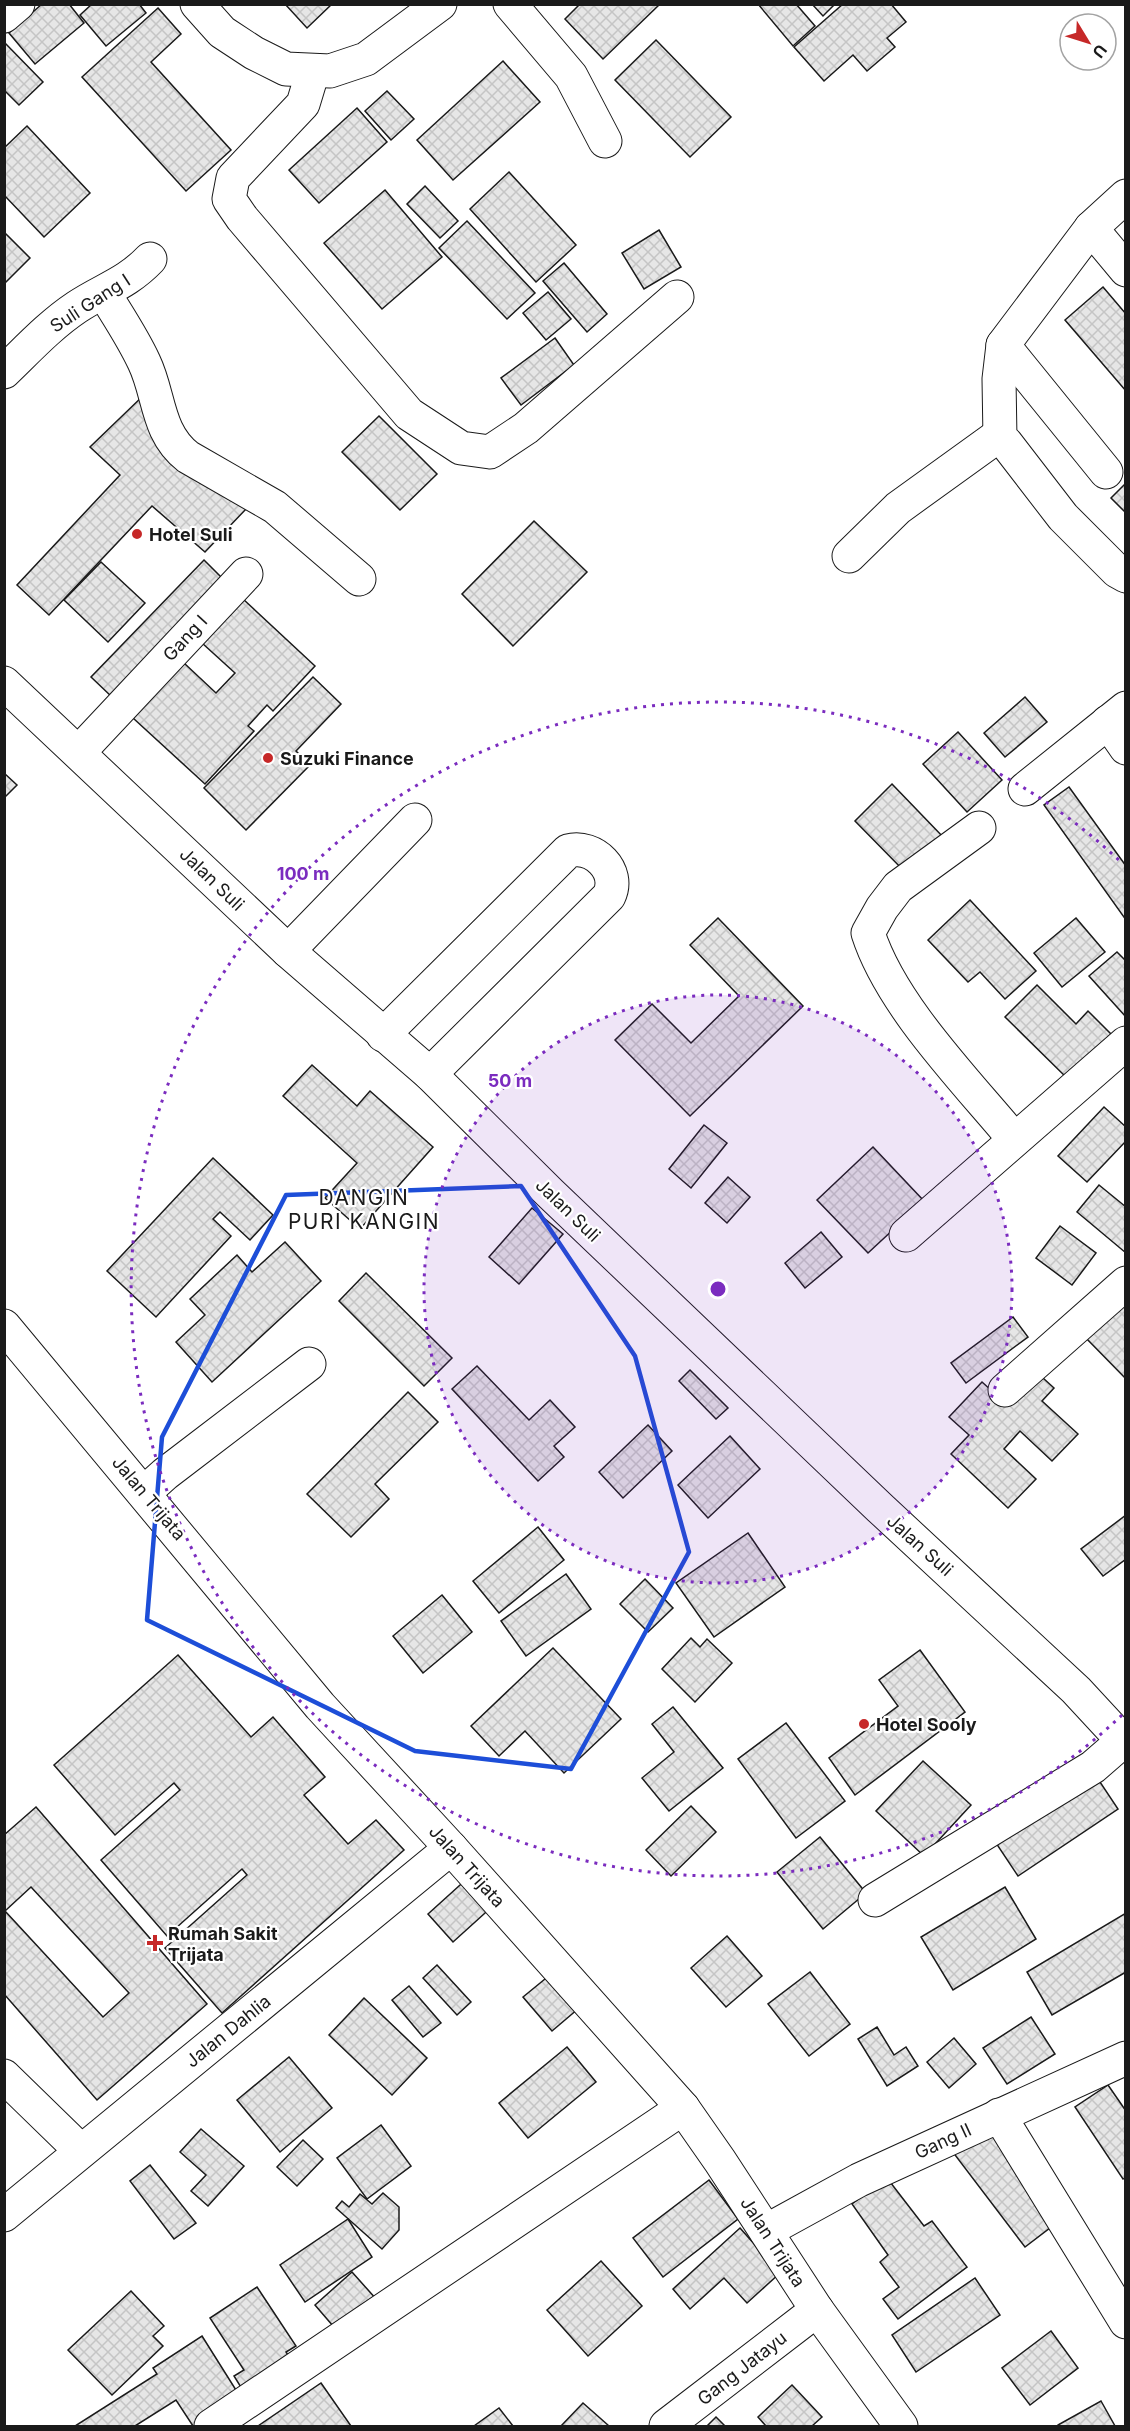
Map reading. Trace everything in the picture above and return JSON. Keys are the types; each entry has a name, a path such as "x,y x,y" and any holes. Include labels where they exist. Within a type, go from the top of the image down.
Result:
{"street":[{"path":"4,15 18,4"},
{"path":"197,4 222,32 254,53 286,69 313,71 330,71 366,59 440,4"},
{"path":"510,4 571,76 605,141"},
{"path":"313,71 303,104 233,178 229,200 409,414 461,448 490,452 526,428 677,297"},
{"path":"1000,439 999,379 1003,345 1091,228 1125,196"},
{"path":"1091,228 1125,270"},
{"name":"Suli Gang I","path":"4,372 53,324 80,305 122,284 150,259"},
{"path":"104,293 145,363 165,431 176,448 275,507 359,579"},
{"path":"1003,345 1106,472"},
{"path":"849,556 898,508 995,438 1006,443 1064,517 1117,571 1125,576"},
{"name":"Gang I","path":"79,752 246,574"},
{"name":"Jalan Suli","path":"4,683 288,951 430,1074 550,1193 871,1500 1076,1690 1124,1742"},
{"path":"1024,789 1120,726"},
{"path":"288,951 415,820"},
{"path":"979,828 898,887 867,933 875,956 910,1013 1014,1138"},
{"path":"383,1035 568,851 585,849 597,857 612,877 614,886 609,897 430,1074"},
{"path":"906,1235 1125,1043"},
{"path":"1005,1390 1125,1283"},
{"name":"Jalan Trijata","path":"5,1330 145,1492 321,1706 683,2108 817,2310 901,2427"},
{"path":"145,1492 165,1474 309,1364"},
{"path":"875,1900 1093,1767 1124,1742"},
{"name":"Jalan Dahlia","path":"4,2215 451,1848"},
{"name":"Gang II","path":"766,2231 859,2180 1125,2058"},
{"path":"4,2076 81,2151"},
{"path":"211,2427 683,2108"},
{"path":"999,2115 1125,2322"},
{"name":"Gang Jatayu","path":"666,2427 817,2310"}],"highlighted area":[{"path":"521,1186 635,1356 689,1552 571,1769 415,1751 147,1620 162,1437 286,1195"}],"building":[{"path":"42,4 69,4 84,23 35,64 9,33"},
{"path":"92,4 139,4 146,13 106,46 80,15"},
{"path":"285,4 332,4 307,28"},
{"path":"580,4 660,4 603,59 565,19"},
{"path":"758,4 796,4 815,26 793,46"},
{"path":"812,4 835,4 823,16"},
{"path":"843,4 891,4 906,22 887,38 895,47 867,71 853,55 824,81 794,47"},
{"path":"158,8 181,34 151,62 231,150 186,191 82,77"},
{"path":"656,40 731,117 690,157 615,80"},
{"path":"5,43 43,82 19,105 4,90"},
{"path":"503,61 540,102 453,180 417,140"},
{"path":"387,91 414,119 391,140 365,111"},
{"path":"357,108 387,142 319,203 289,170"},
{"path":"27,126 90,193 44,237 4,195 4,148"},
{"path":"509,172 576,245 536,282 470,209"},
{"path":"425,186 458,221 440,238 407,204"},
{"path":"385,190 442,257 382,309 324,243"},
{"path":"467,221 535,293 507,319 439,248"},
{"path":"659,230 681,267 644,289 622,253"},
{"path":"4,232 30,258 4,284"},
{"path":"564,263 607,314 587,332 543,281"},
{"path":"1103,287 1126,314 1126,391 1065,320"},
{"path":"548,292 571,319 546,340 523,313"},
{"path":"555,338 574,365 521,405 501,378"},
{"path":"147,392 246,509 205,552 152,506 49,615 17,585 120,475 90,447"},
{"path":"379,416 437,474 400,510 342,452"},
{"path":"1126,483 1126,513 1111,498"},
{"path":"534,521 587,572 513,646 462,594"},
{"path":"204,560 224,580 112,697 91,677"},
{"path":"101,562 145,603 108,642 64,600"},
{"path":"243,599 315,666 273,711 267,705 248,726 254,731 205,784 133,718 184,663 216,693 235,673 202,643"},
{"name":"Suzuki Finance","path":"313,677 341,704 296,751 310,765 246,830 204,788"},
{"path":"1025,697 1047,722 1005,757 984,733"},
{"path":"958,732 1002,780 967,812 923,764"},
{"path":"4,773 17,785 4,798"},
{"path":"892,784 944,838 907,874 855,821"},
{"path":"1069,787 1126,866 1126,920 1044,805"},
{"path":"970,900 1036,971 1005,999 980,972 968,982 928,940"},
{"path":"718,918 803,1006 690,1116 615,1040 652,1004 691,1043 739,996 690,945"},
{"path":"1076,918 1105,952 1062,987 1034,953"},
{"path":"1117,952 1126,961 1126,1017 1089,976"},
{"path":"1037,985 1076,1024 1088,1011 1114,1037 1071,1082 1005,1017"},
{"path":"312,1065 357,1106 370,1091 433,1147 360,1229 325,1198 357,1163 283,1096"},
{"path":"1104,1107 1126,1127 1126,1141 1087,1182 1058,1156"},
{"path":"704,1125 727,1143 691,1188 669,1169"},
{"path":"873,1147 924,1201 868,1253 817,1200"},
{"path":"213,1158 273,1215 250,1240 220,1212 213,1219 231,1236 156,1317 107,1271"},
{"path":"728,1177 750,1197 727,1223 705,1203"},
{"path":"1099,1185 1126,1207 1126,1253 1077,1212"},
{"path":"532,1208 563,1234 519,1284 489,1257"},
{"path":"1060,1226 1096,1253 1072,1285 1036,1258"},
{"path":"821,1232 842,1257 805,1288 785,1263"},
{"path":"285,1242 321,1281 212,1382 176,1342 205,1315 190,1299 237,1255 252,1272"},
{"path":"366,1273 452,1358 424,1386 339,1301"},
{"path":"1126,1296 1126,1379 1084,1336"},
{"path":"1013,1317 1028,1337 966,1383 951,1363"},
{"path":"477,1366 529,1420 550,1400 575,1427 554,1446 564,1457 538,1481 452,1389"},
{"path":"1032,1368 1054,1388 1042,1401 1078,1434 1052,1461 1020,1431 1004,1449 1036,1479 1008,1508 951,1454 969,1435 949,1417 982,1382 1002,1400"},
{"path":"690,1370 728,1408 716,1419 679,1381"},
{"path":"408,1392 438,1422 375,1484 389,1499 351,1537 307,1494"},
{"path":"648,1425 672,1451 623,1498 599,1472"},
{"path":"730,1436 760,1469 708,1518 678,1485"},
{"path":"1126,1515 1126,1559 1103,1576 1081,1549"},
{"path":"538,1527 564,1560 499,1613 473,1581"},
{"path":"748,1533 785,1587 714,1637 676,1583"},
{"path":"566,1574 591,1609 526,1656 501,1621"},
{"path":"645,1579 673,1608 648,1632 620,1604"},
{"path":"442,1595 472,1632 423,1673 393,1636"},
{"path":"691,1638 700,1647 707,1639 732,1663 695,1702 662,1669"},
{"path":"553,1648 621,1719 564,1773 525,1731 499,1756 471,1726"},
{"path":"920,1650 965,1712 855,1795 829,1758 898,1706 879,1680"},
{"path":"178,1655 251,1737 273,1717 325,1777 304,1795 348,1844 376,1820 404,1850 222,2013 165,1948 247,1875 242,1869 167,1936 101,1860 180,1790 174,1783 115,1835 54,1765"},
{"path":"673,1707 723,1768 669,1811 642,1778 674,1752 652,1724"},
{"path":"786,1723 845,1801 796,1838 738,1759"},
{"path":"923,1761 971,1805 924,1856 876,1811"},
{"path":"1094,1773 1118,1809 1018,1876 994,1840"},
{"path":"691,1806 716,1832 671,1876 646,1850"},
{"path":"36,1807 207,2004 97,2100 4,1994 4,1835","holes":["31,1887 129,1993 103,2017 5,1911"]},
{"path":"820,1837 866,1893 823,1929 777,1872"},
{"path":"470,1876 495,1904 453,1942 428,1914"},
{"path":"1005,1887 1036,1939 953,1990 921,1937"},
{"path":"1126,1913 1126,1972 1052,2015 1027,1972"},
{"path":"727,1936 762,1976 726,2007 691,1968"},
{"path":"437,1965 471,2002 457,2015 423,1978"},
{"path":"556,1970 585,2003 552,2031 523,1997"},
{"path":"810,1972 850,2024 809,2056 768,2004"},
{"path":"409,1986 441,2023 423,2037 392,2000"},
{"path":"364,1998 427,2058 392,2095 329,2035"},
{"path":"1031,2017 1055,2054 1007,2084 983,2048"},
{"path":"877,2027 894,2055 906,2047 918,2066 887,2086 858,2039"},
{"path":"954,2038 976,2064 949,2088 927,2062"},
{"path":"567,2047 596,2082 528,2138 499,2103"},
{"path":"289,2057 332,2108 280,2152 237,2100"},
{"path":"1108,2085 1126,2111 1126,2177 1123,2179 1075,2107"},
{"path":"381,2125 411,2166 367,2199 337,2158"},
{"path":"987,2125 1059,2221 1025,2247 952,2151"},
{"path":"201,2129 244,2166 208,2206 191,2191 206,2175 180,2152"},
{"path":"303,2140 323,2159 297,2186 277,2167"},
{"path":"150,2165 196,2223 174,2239 130,2181"},
{"path":"887,2178 924,2226 932,2221 967,2267 898,2319 883,2299 899,2287 880,2262 888,2255 852,2204"},
{"path":"709,2180 738,2219 663,2277 633,2238"},
{"path":"383,2193 399,2207 399,2230 382,2249 336,2208 342,2201 349,2207 360,2194 372,2204"},
{"path":"348,2219 372,2257 305,2302 280,2265"},
{"path":"740,2228 780,2273 747,2303 724,2278 690,2309 673,2289"},
{"path":"601,2261 642,2306 588,2356 547,2310"},
{"path":"352,2272 377,2300 339,2333 315,2305"},
{"path":"975,2278 1000,2315 916,2372 892,2335"},
{"path":"257,2287 296,2346 286,2352 295,2365 247,2397 234,2376 244,2370 210,2318"},
{"path":"131,2291 164,2326 153,2336 163,2346 112,2395 68,2350"},
{"path":"1051,2331 1078,2368 1030,2405 1002,2368"},
{"path":"202,2336 241,2398 195,2426 176,2400 135,2426 75,2426 157,2374 153,2368"},
{"path":"321,2383 351,2426 258,2426"},
{"path":"792,2385 822,2417 812,2426 766,2426 758,2417"},
{"path":"1101,2401 1115,2426 1058,2426 1058,2425"},
{"path":"583,2403 609,2426 561,2426"},
{"path":"499,2408 513,2426 474,2426"},
{"path":"716,2417 725,2426 707,2426"}],"place":[{"name":"Hotel Suli","path":"137,534"},
{"name":"Suzuki Finance","path":"268,758"},
{"name":"Hotel Sooly","path":"864,1724"},
{"name":"Rumah Sakit Trijata","path":"155,1943"}],"district":[{"name":"DANGIN PURI KANGIN","path":"364,1209"}]}
